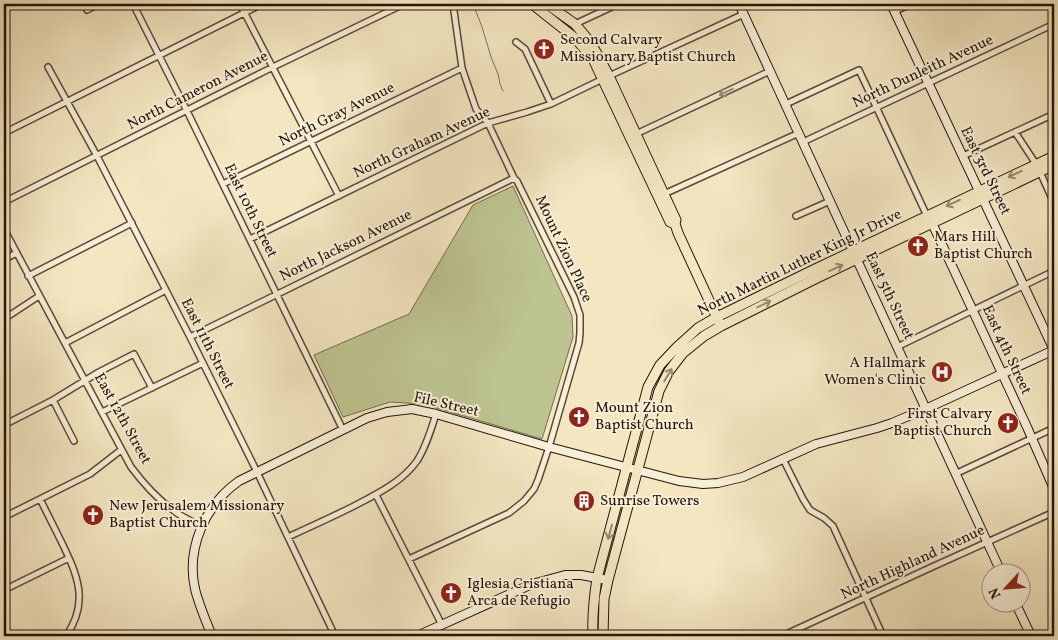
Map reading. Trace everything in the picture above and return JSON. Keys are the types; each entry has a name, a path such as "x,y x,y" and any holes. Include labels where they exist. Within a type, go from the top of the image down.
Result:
{"main road":[{"path":"547,4 575,24 591,43 670,222 675,224"},
{"path":"534,6 542,5 566,23 575,24"},
{"path":"534,6 575,38 606,77 636,134 664,194 676,220 675,224 719,321"},
{"name":"North Martin Luther King Jr Drive","path":"593,636 594,597 597,578 648,387 660,365 676,346 698,328 719,321 1038,168 1054,156"},
{"name":"North Martin Luther King Jr Drive","path":"1038,168 1054,165"},
{"name":"North Martin Luther King Jr Drive","path":"603,636 604,599 608,580 658,391 669,371 683,353 719,321"}],"street":[{"path":"87,10 99,4"},
{"name":"East 10th Street","path":"133,4 343,430"},
{"path":"240,4 339,196"},
{"path":"4,133 262,4"},
{"name":"North Cameron Avenue","path":"4,202 273,67 404,4"},
{"name":"Mount Zion Place","path":"409,559 510,512 524,501 534,488 549,447 580,333 580,315 574,297 488,123 476,109 462,68 453,4"},
{"path":"575,24 618,4"},
{"name":"East 5th Street","path":"739,4 996,562"},
{"path":"893,8 911,4"},
{"name":"East 3rd Street","path":"893,8 1054,350"},
{"name":"North Graham Avenue","path":"250,239 488,123 551,104 744,14"},
{"name":"North Dunleith Avenue","path":"803,142 1054,24"},
{"path":"516,42 525,49 551,104"},
{"name":"East 11th Street","path":"48,67 97,156 190,336 335,636"},
{"name":"North Gray Avenue","path":"223,184 462,68"},
{"name":"East 4th Street","path":"786,104 859,70 1054,488"},
{"path":"636,134 770,71"},
{"path":"963,156 1054,114"},
{"path":"1014,132 1038,168 1054,203"},
{"path":"664,194 799,133"},
{"name":"North Jackson Avenue","path":"190,336 514,178"},
{"path":"796,216 830,200"},
{"path":"28,276 132,223"},
{"name":"East 12th Street","path":"4,229 131,467 160,500 175,512 201,526"},
{"path":"4,259 17,252"},
{"path":"897,347 1054,271"},
{"path":"65,342 166,290"},
{"path":"4,319 40,296"},
{"name":"File Street","path":"201,526 216,501 239,481 367,418 387,412 412,409 436,414 549,447 680,481 703,484 718,483 743,477 816,444 877,428 926,409 1054,350"},
{"path":"4,425 53,400 134,354 152,388"},
{"path":"102,412 203,363"},
{"path":"53,400 74,441"},
{"path":"288,537 376,495 394,484 412,466 422,451 436,414"},
{"path":"955,474 1054,428"},
{"path":"4,517 90,474 121,450"},
{"path":"782,459 810,510 833,526 883,636"},
{"path":"376,495 442,625"},
{"path":"40,498 73,566 77,579 79,598 76,616 66,636"},
{"name":"North Highland Avenue","path":"782,636 1054,512"},
{"path":"201,526 194,548 194,580 198,600 212,636"},
{"path":"4,590 69,558"},
{"path":"418,636 532,584 565,575 581,575 608,580"},
{"path":"1020,612 1031,636"}],"green space":[{"path":"513,186 572,316 573,337 542,439 423,404 390,402 343,417 314,355 409,314 473,205"}],"waterway":[{"path":"473,4 503,91"}],"place":[{"name":"Second Calvary Missionary Baptist Church","path":"544,49"},
{"name":"Mars Hill Baptist Church","path":"918,246"},
{"name":"A Hallmark Women's Clinic","path":"942,372"},
{"name":"Mount Zion Baptist Church","path":"579,417"},
{"name":"First Calvary Baptist Church","path":"1008,423"},
{"name":"Sunrise Towers","path":"584,501"},
{"name":"New Jerusalem Missionary Baptist Church","path":"93,515"},
{"name":"Iglesia Cristiana Arca de Refugio","path":"451,593"}]}
